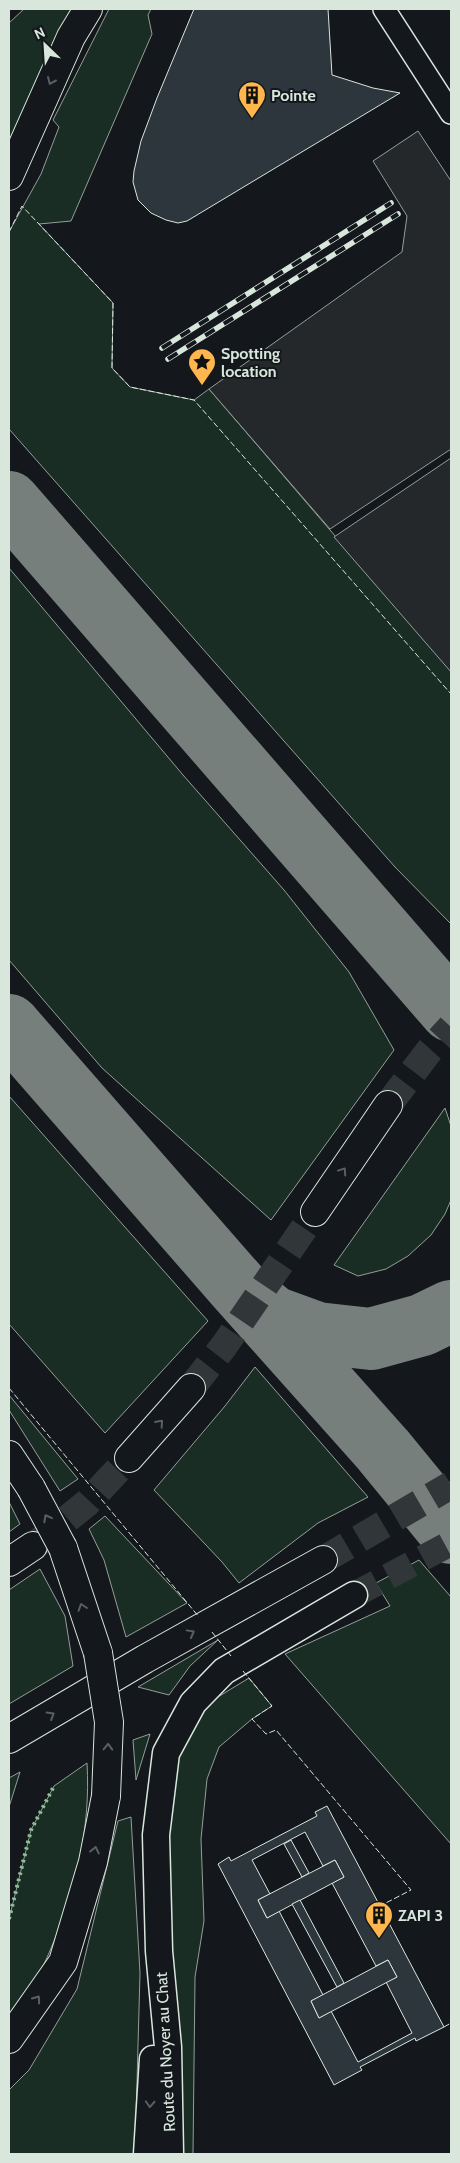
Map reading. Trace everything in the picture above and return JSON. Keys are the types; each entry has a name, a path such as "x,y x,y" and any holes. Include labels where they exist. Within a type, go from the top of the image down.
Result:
{"main road":[{"path":"9,176 71,37 88,9"},
{"path":"315,1212 388,1105"},
{"path":"129,1458 191,1388"},
{"path":"9,1456 31,1488 63,1548 98,1653 109,1722 106,1796 93,1862 63,1962 9,2039"},
{"path":"9,1562 33,1546"},
{"path":"9,1740 145,1659 323,1560"}],"street":[{"path":"384,9 451,113"},
{"name":"Route du Noyer au Chat","path":"170,2154 168,2047 159,1951 156,1835 166,1753 193,1704 224,1670 354,1595"},
{"name":"Route du Noyer au Chat","path":"147,2154 159,1951"}],"green space":[{"path":"24,9 72,9 9,150 9,23"},
{"path":"109,9 151,9 148,15 152,34 71,221 39,224 113,303 112,368 130,387 194,400 209,389 451,671 451,924 395,867 9,429 9,232 41,174 59,127 53,120"},
{"path":"9,568 183,775 284,890 349,972 394,1050 271,1220 102,1068 9,960"},
{"path":"9,1096 208,1321 105,1433 9,1324"},
{"path":"445,1108 451,1126 451,1200 445,1214 431,1235 408,1256 386,1269 358,1276 334,1265"},
{"path":"255,1367 368,1497 318,1523 239,1583 222,1562 154,1490 225,1406"},
{"path":"9,1395 78,1479 60,1491 9,1410"},
{"path":"9,1502 20,1524 9,1532"},
{"path":"105,1516 187,1603 126,1637 104,1560 89,1529"},
{"path":"419,1560 451,1597 451,1844 285,1654 390,1606 376,1583"},
{"path":"40,1569 65,1616 73,1666 9,1704 9,1590"},
{"path":"218,1640 190,1666 169,1695 138,1687"},
{"path":"249,1678 272,1706 252,1719 219,1747 207,1779 201,1839 204,1921 195,1977 193,2154 178,2154 167,1806 174,1761 192,1726 213,1700"},
{"path":"150,1734 136,1780 133,1740"},
{"path":"87,1763 88,1788 84,1836 74,1884 45,1963 9,2027 9,1919 31,1830 54,1786"},
{"path":"20,1772 9,1807 9,1778"},
{"path":"131,1817 140,1973 135,2154 9,2154 9,2090 29,2070 77,1989 118,1821"}],"shaded area":[{"path":"418,131 451,181 451,449 330,529 209,389 402,252 407,216 373,161"},
{"path":"451,458 451,672 334,537"}],"building":[{"name":"Pointe","path":"194,9 328,9 332,75 373,88 400,93 187,221 178,223 166,220 151,213 138,200 133,182 134,171 141,141"},
{"name":"ZAPI 3","path":"327,1806 444,2027 416,2041 415,2038 360,2067 362,2070 334,2085 218,1864 229,1857 231,1861 317,1816 315,1812","holes":["305,1832 323,1866 335,1860 344,1877 332,1883 376,1966 388,1960 397,1977 386,1982 412,2033 358,2062 331,2011 319,2018 311,2001 323,1995 279,1911 267,1918 258,1900 270,1894 252,1860"]},
{"path":"291,1840 309,1873 302,1877 284,1844"},
{"path":"335,1860 344,1877 267,1918 258,1900"},
{"path":"300,1900 344,1983 337,1987 292,1904"},
{"path":"388,1960 397,1977 319,2018 311,2001"}],"taxiway":[{"path":"9,502 451,1011"},
{"path":"9,1025 383,1450 451,1533"},
{"path":"261,1307 273,1317 317,1333 371,1339 422,1325 451,1311"}],"tunnel":[{"path":"388,1105 429,1051 451,1027"},
{"path":"191,1388 224,1346 315,1212"},
{"path":"35,1545 87,1503 129,1458"},
{"path":"323,1560 451,1485"},
{"path":"354,1595 451,1543"}],"railway":[{"path":"162,348 391,203"},
{"path":"168,359 398,214"}],"hedge":[{"path":"9,1919 31,1830 54,1786"}],"fence":[{"path":"9,232 22,206 113,303 112,368 130,387 194,400 451,694"},
{"path":"9,1388 199,1617"},
{"path":"212,1632 231,1656"},
{"path":"243,1671 272,1706 252,1719 266,1734 276,1730 411,1890 380,1906"},
{"path":"444,2027 451,2023"}],"place":[{"name":"Pointe","path":"252,119"},
{"name":"Spotting location","path":"202,386"},
{"name":"ZAPI 3","path":"379,1939"}]}
